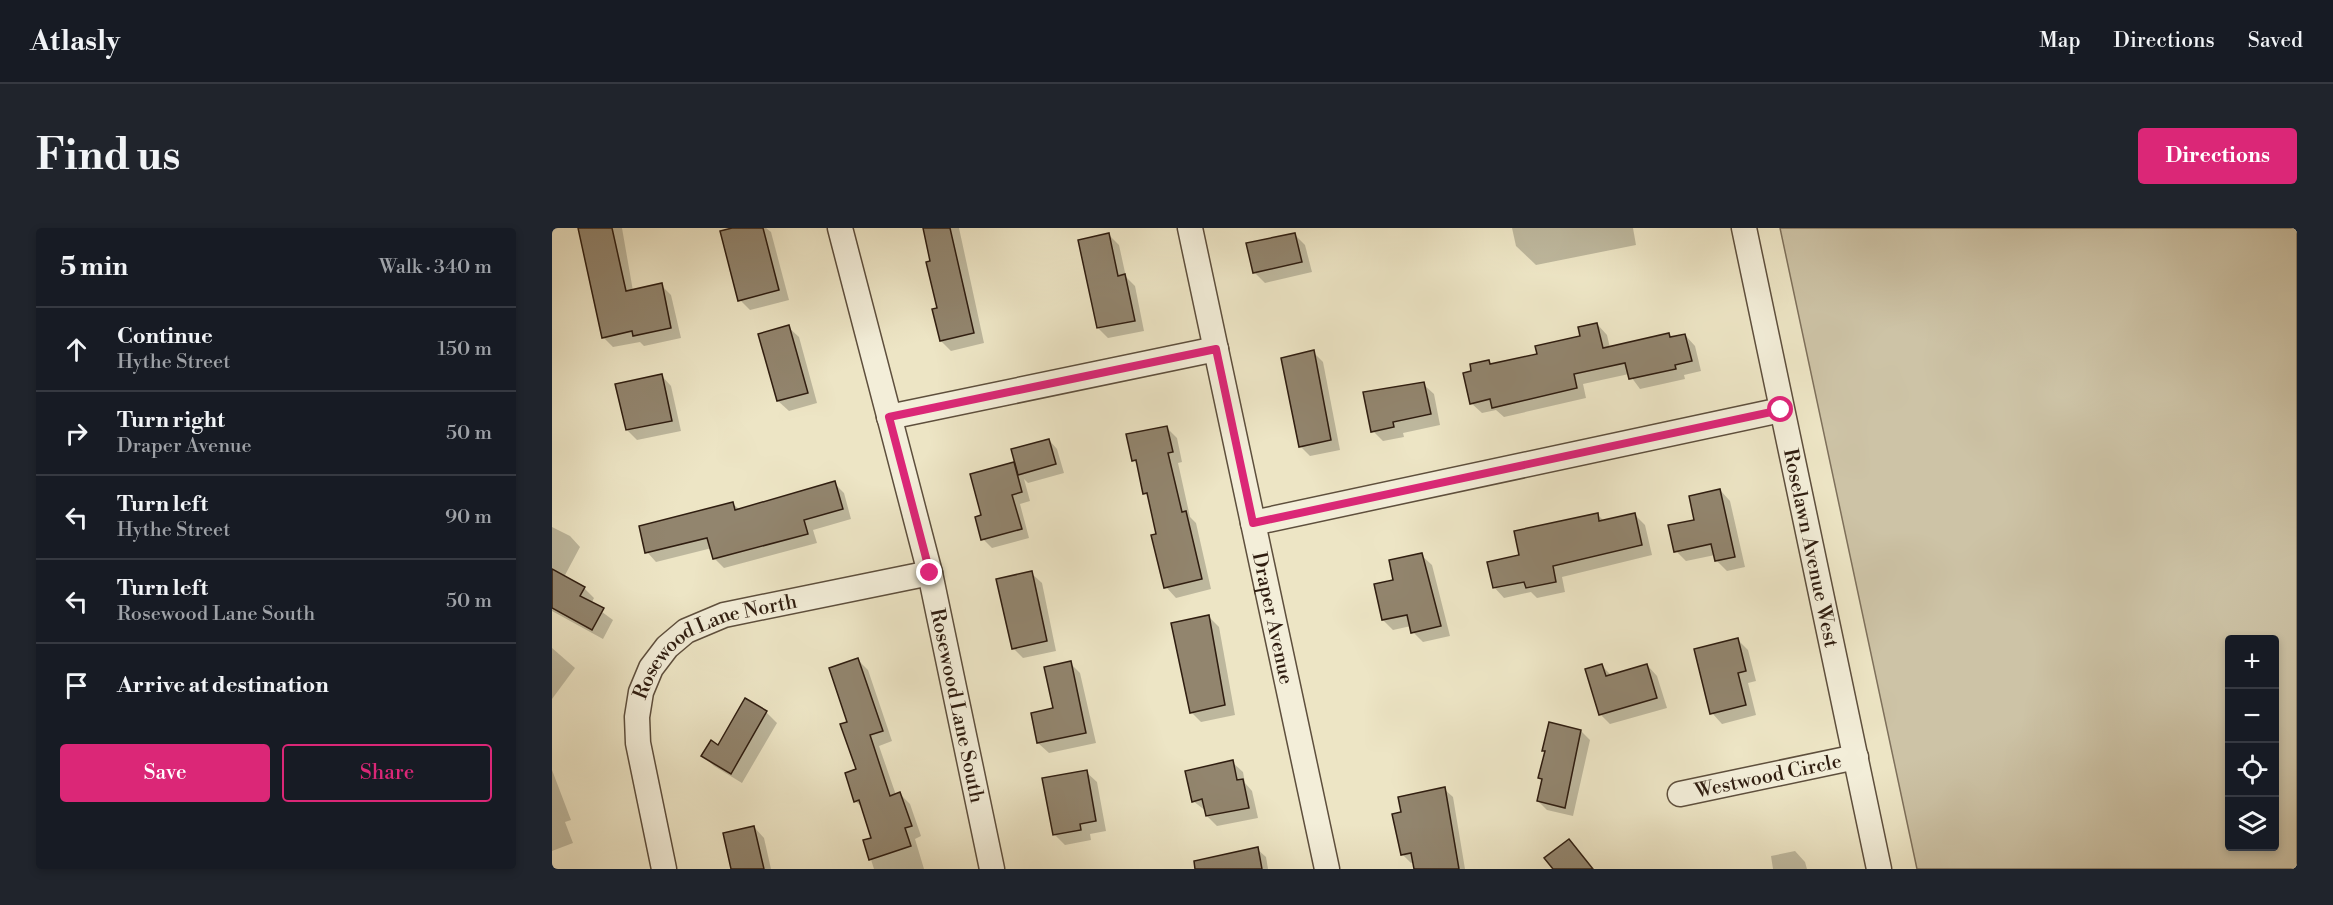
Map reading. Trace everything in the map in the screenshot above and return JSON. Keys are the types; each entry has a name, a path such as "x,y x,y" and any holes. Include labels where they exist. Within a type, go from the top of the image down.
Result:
{"street":[{"name":"Rosewood Lane South","path":"840,228 930,573 992,869"},
{"name":"Draper Avenue","path":"1190,228 1327,869"},
{"name":"Roselawn Avenue West","path":"1744,228 1879,869"},
{"path":"889,417 1216,349"},
{"path":"1253,523 1781,410"},
{"name":"Rosewood Lane North","path":"664,869 638,743 636,717 641,692 651,668 667,647 686,631 724,615 930,573"},
{"name":"Westwood Circle","path":"1680,794 1856,757"}],"shaded area":[{"path":"1780,228 2297,228 2297,869 1917,869"}],"building":[{"path":"578,228 612,228 626,291 662,283 671,328 633,336 632,331 602,338"},
{"path":"732,228 763,228 779,290 738,301 720,231"},
{"path":"923,228 950,228 974,333 940,341 932,309 937,308 926,262 930,261"},
{"path":"1109,233 1118,276 1125,274 1135,321 1097,328 1078,240"},
{"path":"1295,233 1302,262 1253,273 1246,243"},
{"path":"1597,323 1603,348 1669,333 1670,337 1685,334 1692,361 1675,365 1676,369 1629,379 1625,363 1574,374 1577,388 1492,408 1490,399 1470,404 1463,373 1471,371 1470,364 1489,360 1490,364 1537,354 1535,346 1580,336 1578,327"},
{"path":"789,325 808,393 777,401 758,334"},
{"path":"1314,350 1331,440 1299,447 1281,358"},
{"path":"662,374 672,421 626,430 615,384"},
{"path":"1424,382 1431,414 1393,422 1394,427 1371,432 1363,392"},
{"path":"1167,426 1173,452 1168,453 1182,512 1186,511 1202,579 1164,588 1151,535 1156,534 1147,493 1143,494 1136,460 1132,461 1126,434"},
{"path":"1049,439 1056,464 1018,475 1011,449"},
{"path":"1014,462 1022,492 1012,495 1022,529 981,540 975,517 981,515 970,474"},
{"path":"835,481 843,509 804,520 808,534 713,559 707,538 645,553 639,526 733,502 735,510"},
{"path":"1720,489 1735,557 1715,561 1711,544 1674,552 1668,525 1694,520 1689,496"},
{"path":"1598,513 1599,521 1635,513 1642,545 1553,566 1556,582 1526,588 1524,582 1493,588 1487,562 1519,555 1514,531"},
{"path":"1422,553 1441,626 1411,633 1407,615 1382,620 1374,584 1393,580 1389,560"},
{"path":"552,569 585,587 580,596 604,608 592,630 552,608"},
{"path":"1032,571 1047,641 1012,649 996,579"},
{"path":"1209,615 1225,705 1190,713 1171,623"},
{"path":"1738,638 1746,671 1738,673 1746,705 1710,714 1694,649"},
{"path":"858,658 883,731 870,735 890,796 900,792 912,826 905,828 911,846 869,860 863,840 871,838 859,800 854,802 845,773 856,769 840,724 847,722 829,668"},
{"path":"1071,661 1086,733 1037,743 1031,713 1053,708 1044,667"},
{"path":"1602,664 1606,676 1647,664 1657,698 1599,715 1585,669"},
{"path":"745,698 767,711 731,774 701,756 711,740 718,745"},
{"path":"1549,722 1581,730 1565,808 1537,801 1542,779 1538,778 1545,751 1542,751"},
{"path":"1233,760 1237,780 1243,779 1249,808 1206,816 1202,799 1192,802 1185,771"},
{"path":"1087,770 1096,821 1080,824 1081,830 1053,835 1042,778"},
{"path":"1445,787 1459,869 1414,869 1411,853 1401,855 1392,814 1401,812 1398,797"},
{"path":"754,826 764,869 731,869 723,833"},
{"path":"1569,839 1593,869 1553,869 1544,858"},
{"path":"1258,847 1262,869 1195,869 1194,861"}],"route":[{"path":"930,573 889,417 1216,349 1253,523 1781,410"}]}
